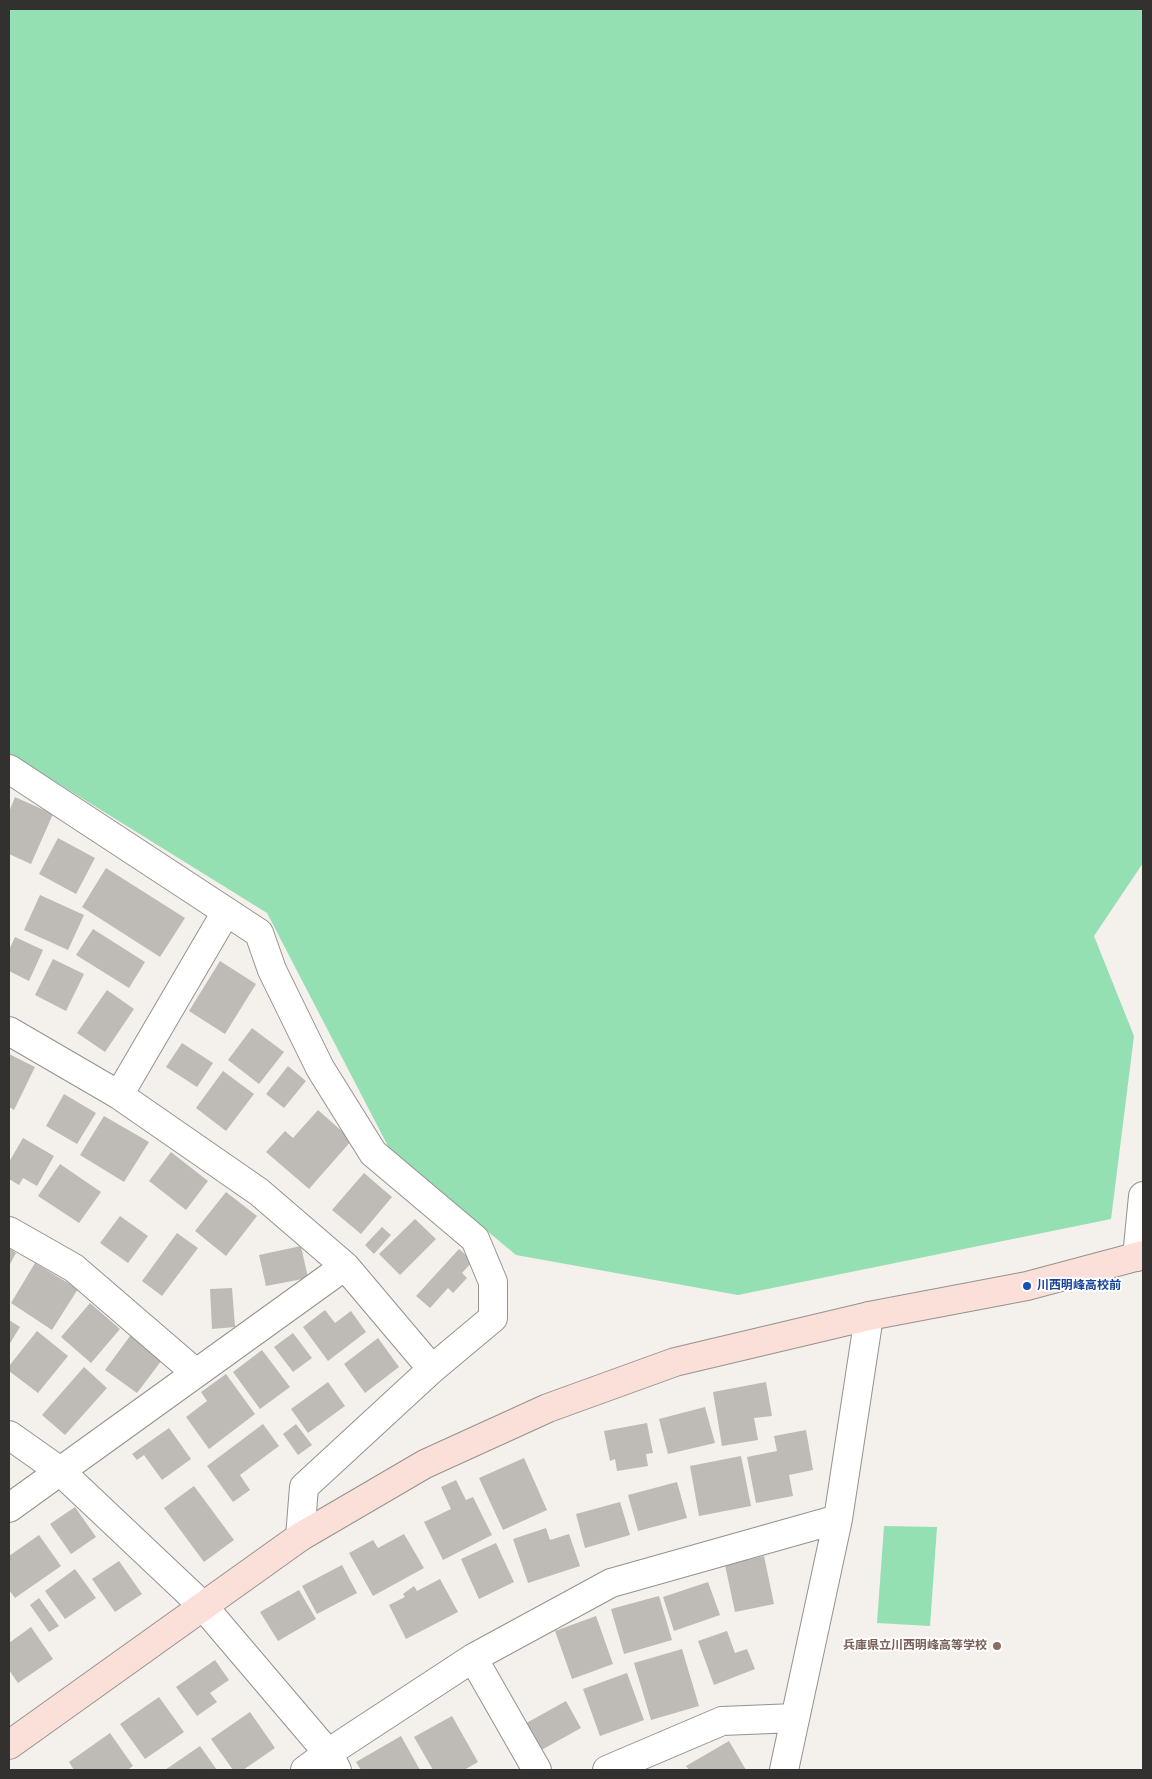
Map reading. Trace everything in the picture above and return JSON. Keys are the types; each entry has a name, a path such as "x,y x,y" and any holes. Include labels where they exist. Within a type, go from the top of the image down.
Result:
{"street":[{"path":"9,770 258,933 272,970 320,1068 373,1153 475,1239 493,1282 493,1318 432,1369 304,1487 300,1537"},
{"path":"119,1095 226,912"},
{"path":"9,1031 119,1095 259,1192 345,1266 432,1369"},
{"path":"9,1745 300,1537 425,1464 548,1408 675,1362 869,1316 1027,1286 1140,1256 1143,1196"},
{"path":"9,1231 74,1268 196,1373"},
{"path":"9,1508 345,1266"},
{"path":"784,1770 838,1519 869,1316"},
{"path":"9,1435 60,1471 203,1606 333,1761"},
{"path":"305,1770 333,1761 473,1658 612,1583 838,1519"},
{"path":"473,1658 537,1770"},
{"path":"607,1770 722,1721 795,1718"}],"green space":[{"path":"9,9 1143,9 1143,863 1094,936 1134,1036 1111,1219 738,1295 516,1255 390,1150 267,913 9,753"},
{"path":"884,1526 937,1527 930,1626 877,1623"}],"building":[{"path":"15,797 53,814 31,864 9,854 9,812"},
{"path":"58,838 95,858 76,894 39,874"},
{"path":"106,868 185,918 160,957 82,907"},
{"path":"40,895 84,915 68,950 24,930"},
{"path":"93,929 145,962 129,988 76,955"},
{"path":"15,937 43,950 29,981 9,971 9,950"},
{"path":"53,959 84,974 66,1011 35,995"},
{"path":"220,961 256,984 225,1034 189,1011"},
{"path":"107,990 134,1009 105,1052 77,1033"},
{"path":"252,1028 284,1052 259,1084 228,1060"},
{"path":"182,1043 213,1063 197,1087 166,1067"},
{"path":"9,1054 35,1067 14,1110 9,1107"},
{"path":"288,1066 306,1081 284,1108 266,1094"},
{"path":"223,1071 254,1094 226,1131 196,1108"},
{"path":"64,1094 96,1113 77,1144 46,1126"},
{"path":"318,1110 352,1140 309,1189 266,1152 285,1131 293,1138"},
{"path":"104,1116 149,1142 124,1182 80,1155"},
{"path":"23,1138 54,1156 37,1186 23,1178 19,1185 9,1179 9,1162"},
{"path":"171,1152 208,1181 186,1210 149,1181"},
{"path":"60,1164 101,1192 79,1223 38,1196"},
{"path":"364,1173 392,1197 361,1234 332,1210"},
{"path":"226,1192 257,1216 226,1256 195,1231"},
{"path":"120,1216 148,1236 128,1263 100,1243"},
{"path":"415,1219 436,1239 400,1275 379,1254"},
{"path":"382,1227 391,1235 374,1254 365,1245"},
{"path":"177,1233 198,1248 162,1296 142,1281"},
{"path":"301,1246 308,1278 266,1286 259,1255"},
{"path":"9,1248 16,1253 9,1266"},
{"path":"459,1249 473,1261 462,1273 467,1278 453,1293 448,1288 430,1308 416,1296"},
{"path":"35,1263 78,1289 52,1330 11,1303"},
{"path":"232,1288 235,1327 212,1329 210,1289"},
{"path":"90,1303 120,1329 91,1363 61,1337"},
{"path":"325,1310 335,1323 351,1311 366,1332 328,1361 303,1327"},
{"path":"9,1320 20,1327 9,1345"},
{"path":"37,1331 68,1356 38,1393 9,1371 9,1366"},
{"path":"133,1332 165,1356 137,1393 105,1370"},
{"path":"293,1333 312,1358 293,1372 274,1347"},
{"path":"378,1338 399,1367 365,1393 344,1364"},
{"path":"262,1350 290,1387 260,1409 233,1372"},
{"path":"84,1367 107,1388 65,1435 42,1415"},
{"path":"226,1374 255,1414 209,1449 186,1417 207,1401 201,1392"},
{"path":"328,1382 345,1406 308,1433 291,1409"},
{"path":"766,1382 772,1416 754,1418 758,1440 722,1446 713,1392"},
{"path":"705,1407 715,1443 668,1454 659,1419"},
{"path":"647,1423 653,1453 646,1454 648,1466 617,1471 615,1459 610,1461 604,1431"},
{"path":"263,1424 279,1446 240,1475 250,1490 233,1502 207,1466"},
{"path":"296,1424 312,1445 298,1455 283,1434"},
{"path":"169,1428 191,1459 162,1480 144,1455 137,1460 132,1454"},
{"path":"806,1430 813,1470 789,1475 793,1496 756,1503 747,1457 777,1451 774,1436"},
{"path":"741,1456 751,1506 699,1516 690,1466"},
{"path":"524,1458 547,1510 503,1530 479,1478"},
{"path":"456,1480 466,1500 473,1497 492,1535 443,1560 424,1522 451,1509 441,1487"},
{"path":"677,1482 687,1518 638,1531 628,1495"},
{"path":"194,1486 234,1540 204,1562 164,1508"},
{"path":"620,1502 630,1535 585,1548 576,1514"},
{"path":"75,1507 96,1537 71,1554 50,1524"},
{"path":"546,1528 550,1540 569,1534 580,1566 528,1583 513,1539"},
{"path":"404,1534 424,1568 373,1596 349,1553 373,1540 378,1548"},
{"path":"39,1535 61,1566 15,1598 9,1590 9,1556"},
{"path":"496,1543 514,1582 479,1599 461,1559"},
{"path":"764,1556 774,1604 735,1612 725,1565"},
{"path":"119,1561 142,1594 115,1612 92,1579"},
{"path":"342,1565 357,1593 317,1614 302,1586"},
{"path":"75,1569 96,1598 65,1619 45,1591"},
{"path":"440,1579 458,1612 406,1639 389,1605 405,1597 403,1594 414,1586 417,1591"},
{"path":"708,1582 720,1615 674,1631 663,1597"},
{"path":"299,1590 316,1619 278,1641 260,1612"},
{"path":"659,1596 672,1640 624,1654 611,1609"},
{"path":"39,1598 59,1626 49,1632 30,1605"},
{"path":"596,1616 613,1664 572,1679 555,1631"},
{"path":"31,1627 53,1659 18,1683 9,1670 9,1643"},
{"path":"727,1631 735,1653 747,1649 755,1669 714,1685 698,1641"},
{"path":"682,1649 699,1706 651,1720 634,1663"},
{"path":"215,1660 229,1680 210,1693 217,1702 197,1716 176,1687"},
{"path":"627,1673 644,1720 600,1736 583,1689"},
{"path":"159,1697 184,1732 145,1759 120,1724"},
{"path":"566,1701 581,1728 536,1753 521,1726"},
{"path":"250,1712 275,1748 243,1770 233,1770 211,1739"},
{"path":"452,1716 478,1762 464,1770 433,1770 414,1737"},
{"path":"110,1733 133,1766 127,1770 74,1770 69,1762"},
{"path":"401,1736 420,1770 361,1770 356,1762"},
{"path":"729,1741 746,1770 689,1770 686,1766"},
{"path":"200,1746 217,1770 165,1770"}],"place":[{"name":"川西明峰高校前","path":"1027,1286"},
{"name":"兵庫県立川西明峰高等学校","path":"997,1646"}]}
